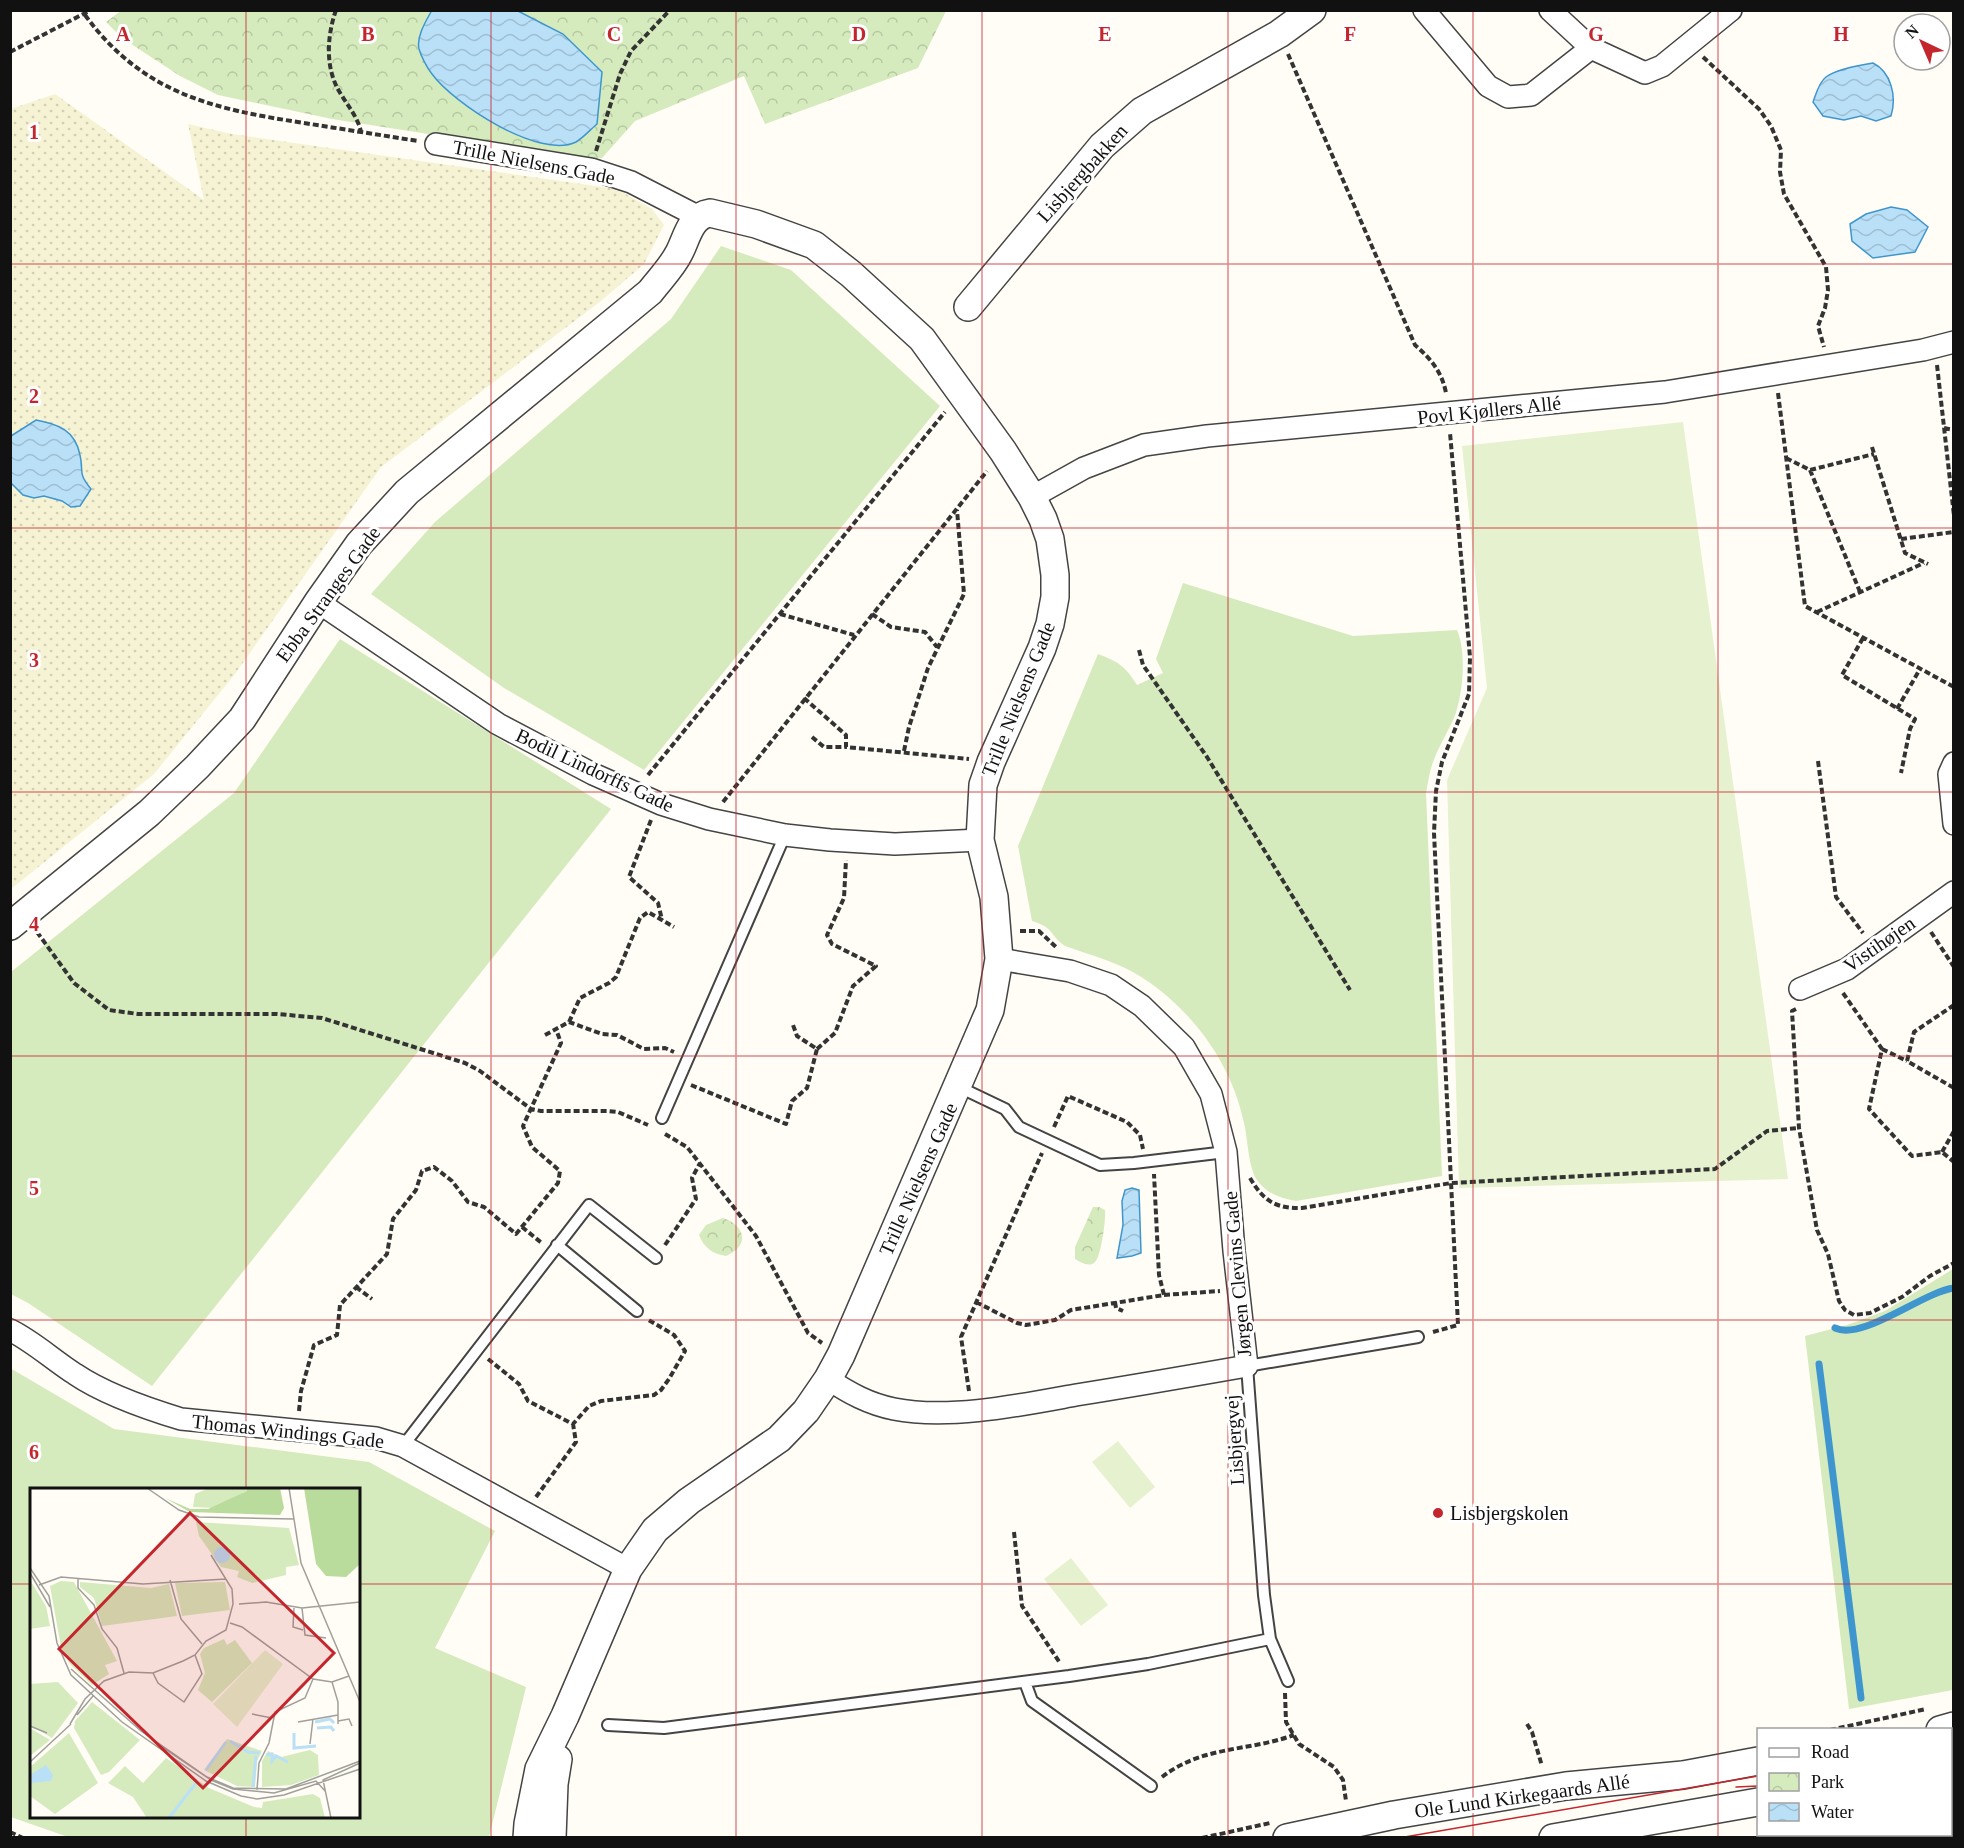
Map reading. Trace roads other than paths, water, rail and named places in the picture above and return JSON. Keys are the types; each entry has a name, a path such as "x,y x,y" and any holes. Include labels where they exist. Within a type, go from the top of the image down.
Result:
{"street":[{"name":"Lisbjergbakken","path":"968,307 1082,168 1102,146 1142,111 1279,34 1312,10"},
{"path":"1424,10 1488,86 1508,97 1531,95 1591,48"},
{"path":"1550,10 1591,48 1645,73 1662,66 1731,10"},
{"name":"Trille Nielsens Gade","path":"436,144 591,169 631,182 699,217 710,213 727,217 814,245 851,274 922,339 1032,496 1050,539 1055,575 1050,624 1042,648 983,784 980,840 994,897 999,959 990,1010 841,1355 828,1380 806,1411 778,1439 689,1501 656,1530 628,1569 565,1716 539,1769 527,1838"},
{"name":"Ebba Stranges Gade","path":"17,920 149,813 197,767 242,719 318,602 359,544 407,492 650,292 679,254 687,235 699,217"},
{"name":"Povl Kjøllers Allé","path":"1032,496 1084,468 1144,445 1207,436 1665,392 1944,344"},
{"name":"Bodil Lindorffs Gade","path":"318,602 498,724 593,774 658,803 709,819 785,835 895,844 980,840"},
{"path":"1953,763 1949,774 1953,824"},
{"name":"Vistihøjen","path":"1797,999 1847,969 1953,892"},
{"name":"Jørgen Clevins Gade","path":"828,1380 857,1397 895,1409 929,1413 1027,1404 1247,1366 1226,1152 1211,1094 1184,1047 1142,1006 1111,985 1070,971 999,959"},
{"name":"Thomas Windings Gade","path":"10,1330 77,1376 132,1402 181,1419 376,1438 403,1446 628,1569"},
{"name":"Trille Nielsens Gade","path":"552,1838 554,1784 565,1716"},
{"path":"1935,1719 1953,1726"},
{"name":"Ole Lund Kirkegaards Allé","path":"1287,1838 1394,1815 1566,1786 1683,1775 1757,1761"},
{"path":"1553,1838 1757,1802"}],"lane":[{"path":"662,1118 785,835"},
{"path":"958,1086 1005,1109 1019,1126 1100,1165 1226,1152"},
{"path":"403,1446 589,1205 656,1258"},
{"path":"555,1248 637,1311"},
{"name":"Lisbjergvej","path":"1288,1681 1270,1640 1264,1595 1247,1366 1418,1337"},
{"path":"608,1725 664,1728 1025,1682 1148,1664 1270,1640"},
{"path":"1025,1682 1032,1701 1151,1786"}],"water":[{"path":"432,10 518,11 563,34 602,72 597,124 576,142 560,145 541,143 520,136 477,113 443,86 430,71 421,55 419,39"},
{"path":"1873,63 1884,72 1891,85 1893,108 1891,116 1876,121 1861,116 1844,120 1823,116 1813,102 1824,79 1842,70"},
{"path":"1891,207 1907,210 1928,227 1915,252 1873,258 1852,241 1850,224 1866,214"},
{"path":"36,420 58,426 70,434 78,446 82,475 91,489 80,506 71,507 62,501 44,496 34,498 23,495 11,483 11,436"},
{"path":"1132,1188 1139,1190 1141,1253 1117,1258 1123,1225 1122,1201 1125,1190"}],"waterway":[{"path":"1835,1328 1847,1330 1861,1328 1941,1291 1954,1288"},
{"path":"1819,1364 1861,1698"}],"tram line":[{"path":"1399,1838 1757,1776"},
{"path":"1736,1787 1757,1786"}],"place":[{"name":"Lisbjergskolen","path":"1438,1513"}]}
